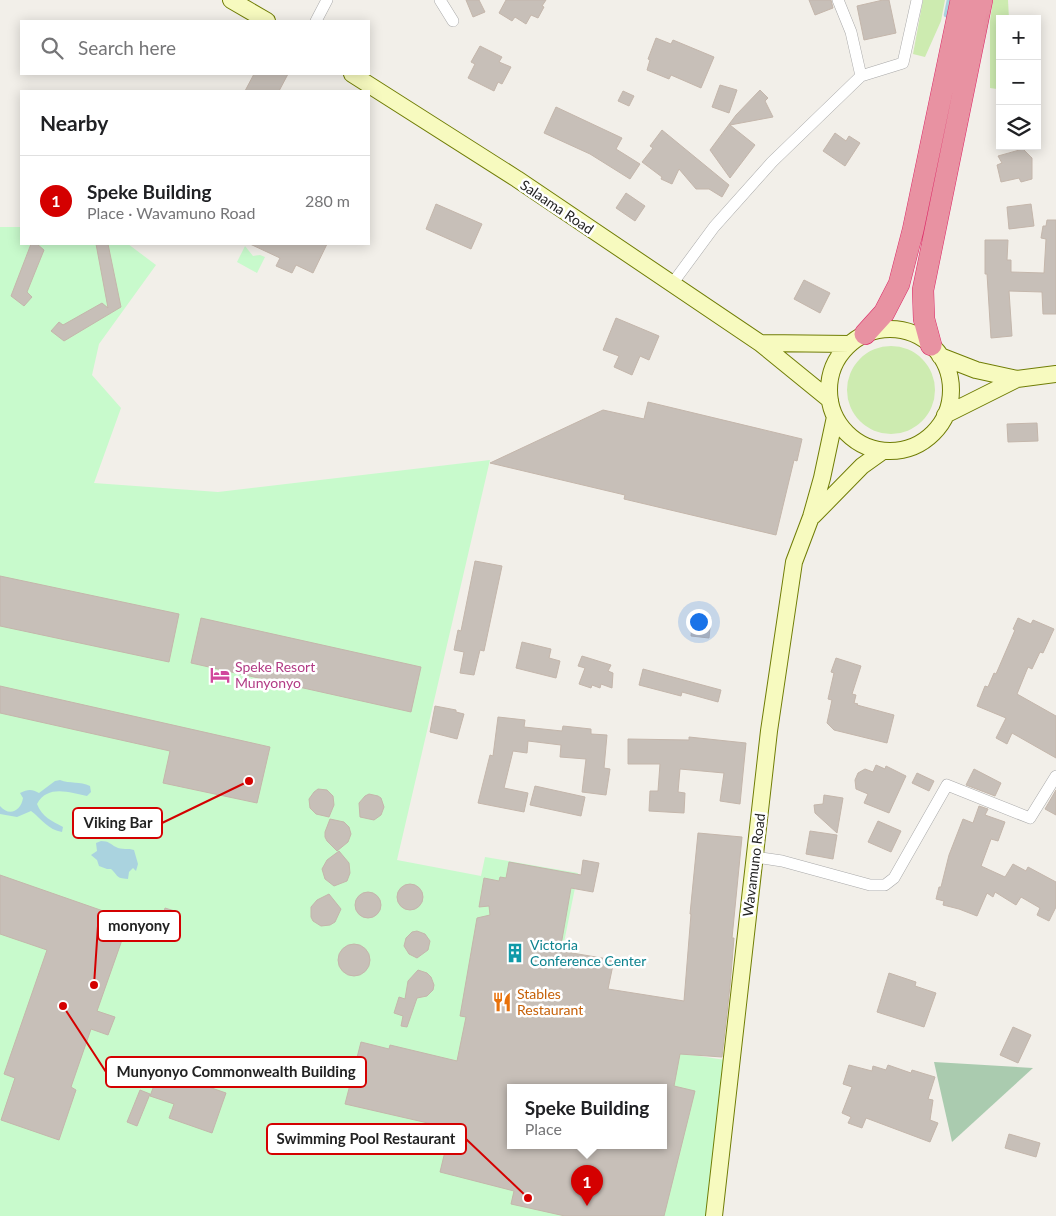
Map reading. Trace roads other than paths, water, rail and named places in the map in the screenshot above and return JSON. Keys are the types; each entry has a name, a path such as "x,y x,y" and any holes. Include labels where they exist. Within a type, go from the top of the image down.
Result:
{"highway":[{"path":"858,339 884,314 899,284 913,230 961,0"},
{"path":"936,351 924,319 923,290 982,0"}],"main road":[{"path":"230,0 265,20"},
{"name":"Salaama Road","path":"354,75 516,179 760,343 830,400"},
{"path":"760,343 858,339 882,330 900,330 917,335 936,351 976,370 1017,378 1056,374"},
{"path":"858,339 840,355 832,369 829,384 830,400 835,417 843,430 854,440 868,447 883,451 902,450 920,443 935,431 945,415 949,404 950,379 946,367 936,351"},
{"path":"945,415 1017,378"},
{"name":"Wavamuno Road","path":"714,1216 771,722 794,562 811,517 822,478 835,417"},
{"name":"Wavamuno Road","path":"811,517 862,466 883,451"}],"street":[{"path":"317,20 327,0"},
{"path":"440,0 453,21"},
{"path":"838,0 850,32 861,76"},
{"path":"672,284 714,227 772,162 861,76 903,63 917,0"},
{"path":"755,857 782,861 870,885 885,885 894,878 947,785 1030,818 1056,776"}],"water":[{"path":"55,781 86,784 90,786 91,792 87,796 60,791 53,792 47,794 37,804 51,821 63,827 62,832 49,827 31,811 17,817 0,814 0,806 11,812 20,806 23,798 20,793 30,790 39,793"},
{"path":"101,841 108,842 118,848 134,850 138,864 136,871 133,868 129,872 128,879 119,877 111,869 99,866 97,860 91,855 97,851 96,843"}],"waterway":[{"path":"946,15 949,0"}],"place":[{"name":"Speke Resort Munyonyo","path":"220,675"},
{"name":"Viking Bar","path":"249,781"},
{"name":"Victoria Conference Center","path":"515,953"},
{"name":"monyony","path":"94,985"},
{"name":"Stables Restaurant","path":"502,1002"},
{"name":"Munyonyo Commonwealth Building","path":"63,1006"},
{"name":"Swimming Pool Restaurant","path":"528,1198"},
{"name":"Speke Building","path":"587,1206"}]}
